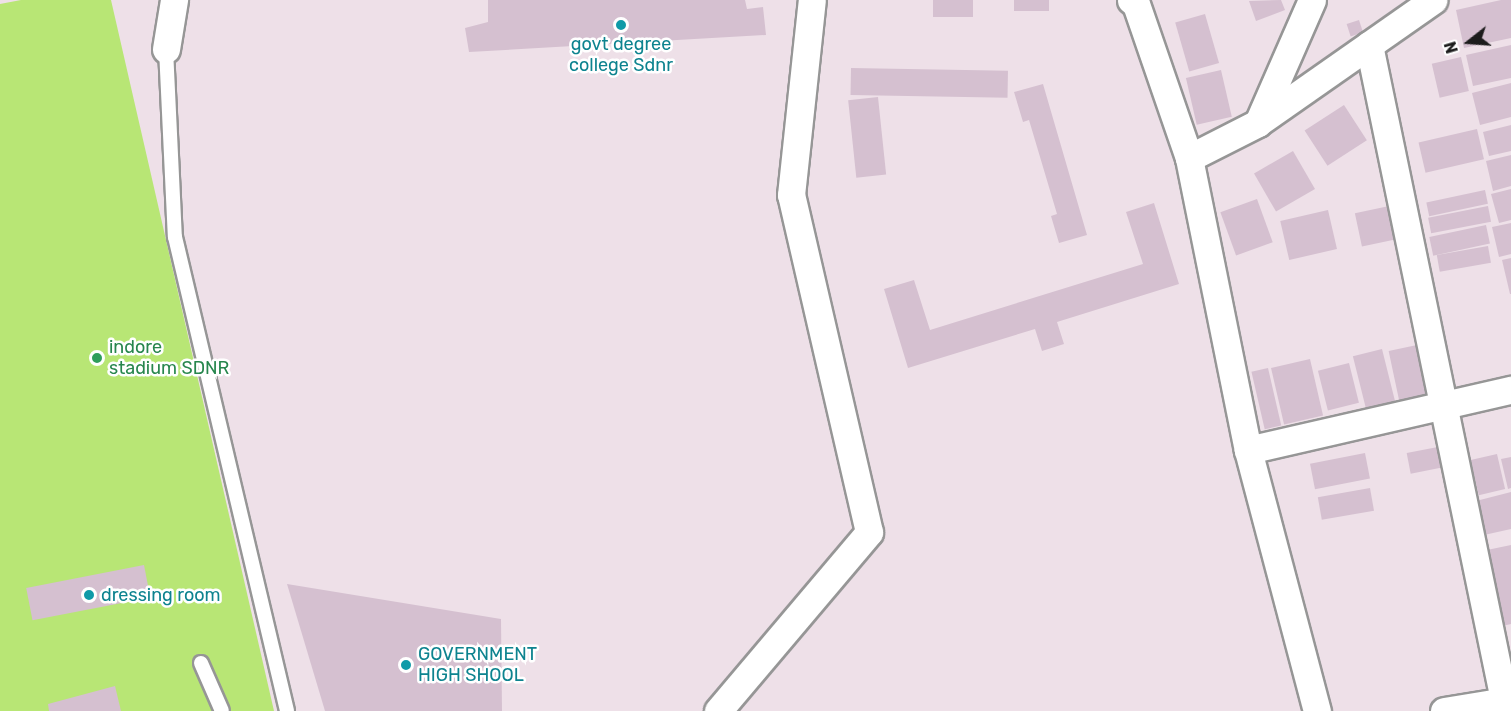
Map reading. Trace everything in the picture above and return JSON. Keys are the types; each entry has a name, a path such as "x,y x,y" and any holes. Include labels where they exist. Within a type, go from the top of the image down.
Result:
{"street":[{"path":"166,49 174,0"},
{"path":"718,711 869,532 791,195 812,0"},
{"path":"1131,0 1136,4 1189,158 1248,450 1317,711"},
{"path":"1258,123 1312,0"},
{"path":"1189,158 1258,123 1433,0"},
{"path":"1369,45 1508,700 1444,711"},
{"path":"1248,450 1511,390"}],"lane":[{"path":"166,49 175,237 287,711"},
{"path":"201,663 222,711"}],"green space":[{"name":"indore stadium SDNR","path":"21,0 111,0 274,711 0,711 0,4"}],"building":[{"name":"govt degree college Sdnr","path":"488,0 745,0 747,9 763,7 766,35 469,52 465,28 488,22"},
{"path":"933,0 973,0 973,17 933,17"},
{"path":"1014,0 1049,0 1049,11 1014,11"},
{"path":"1281,0 1285,10 1256,21 1249,1"},
{"path":"1511,0 1511,38 1464,48 1456,10"},
{"path":"1205,14 1219,63 1189,72 1175,23"},
{"path":"1359,20 1363,32 1351,36 1347,24"},
{"path":"1511,45 1511,78 1473,86 1466,55"},
{"path":"1461,57 1469,91 1440,98 1432,64"},
{"path":"851,68 1008,71 1008,98 851,95"},
{"path":"1221,70 1232,117 1197,125 1186,78"},
{"path":"1511,83 1511,117 1480,125 1472,93"},
{"path":"1043,84 1087,235 1059,243 1051,216 1057,214 1029,120 1023,122 1014,92"},
{"path":"878,97 886,175 856,178 848,100"},
{"path":"1344,105 1367,140 1327,166 1305,131"},
{"path":"1511,125 1511,151 1489,156 1483,132"},
{"path":"1477,129 1484,159 1426,173 1419,142"},
{"path":"1293,151 1315,189 1276,212 1254,174"},
{"path":"1511,155 1511,186 1493,191 1486,161"},
{"path":"1511,189 1511,220 1499,223 1491,194"},
{"path":"1485,190 1488,204 1429,216 1426,202"},
{"path":"1257,199 1273,242 1236,256 1220,212"},
{"path":"1154,203 1179,284 1057,322 1064,344 1042,351 1035,329 908,368 884,289 914,280 930,330 1143,264 1126,212"},
{"path":"1394,205 1401,238 1362,247 1355,213"},
{"path":"1488,206 1491,222 1431,233 1428,218"},
{"path":"1328,210 1337,249 1289,260 1280,221"},
{"path":"1511,223 1511,254 1499,257 1492,227"},
{"path":"1486,225 1490,244 1433,256 1429,237"},
{"path":"1488,246 1491,263 1440,272 1437,255"},
{"path":"1511,258 1511,294 1510,294 1502,260"},
{"path":"1417,345 1429,403 1401,409 1389,351"},
{"path":"1382,349 1397,411 1368,418 1353,356"},
{"path":"1310,359 1323,416 1284,425 1271,368"},
{"path":"1349,363 1359,403 1328,411 1318,371"},
{"path":"1268,368 1281,425 1265,429 1251,372"},
{"path":"1443,446 1447,467 1411,474 1407,453"},
{"path":"1365,453 1370,479 1315,489 1310,464"},
{"path":"1497,454 1505,489 1479,495 1471,460"},
{"path":"1511,457 1511,488 1508,489 1501,459"},
{"path":"1370,488 1374,511 1322,520 1318,497"},
{"path":"1511,492 1511,529 1484,535 1476,501"},
{"path":"1511,545 1511,624 1502,626 1487,550"},
{"name":"dressing room","path":"144,565 150,597 33,620 26,588"},
{"name":"GOVERNMENT HIGH SHOOL","path":"287,584 501,619 502,711 325,711"},
{"path":"115,686 121,711 49,711 48,704"}],"place":[{"name":"govt degree college Sdnr","path":"621,25"},
{"name":"indore stadium SDNR","path":"97,358"},
{"name":"dressing room","path":"89,595"},
{"name":"GOVERNMENT HIGH SHOOL","path":"406,665"}]}
